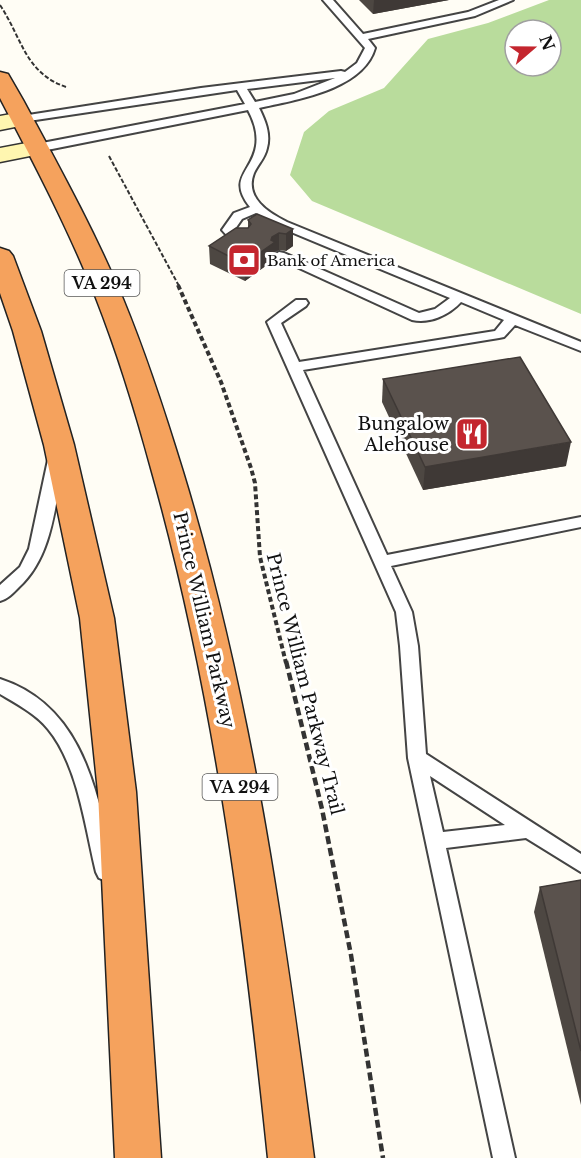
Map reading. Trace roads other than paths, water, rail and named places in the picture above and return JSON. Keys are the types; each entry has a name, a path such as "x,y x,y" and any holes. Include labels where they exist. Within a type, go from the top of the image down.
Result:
{"highway":[{"name":"Prince William Parkway","path":"0,79 20,130 76,223 116,315 154,424 200,584 238,773 273,997 291,1158"},
{"path":"0,256 27,331 59,445 97,618 117,792 138,1158"}],"street":[{"path":"0,155 20,130"}],"lane":[{"path":"20,130 253,105 308,94 354,72 363,65 370,54 370,48 363,38 328,0"},
{"path":"363,38 471,14 508,0"},
{"path":"20,130 84,108 354,72"},
{"path":"240,87 253,105 262,133 262,147 247,176 246,189 257,208 278,223 581,347"},
{"path":"243,240 228,230 238,216 257,208"},
{"path":"279,256 417,317 431,317 440,313 450,307 458,297"},
{"path":"301,303 274,322 404,612 409,646 417,758 504,1158"},
{"path":"295,367 499,334 513,319"},
{"path":"0,595 26,571 38,549 59,445"},
{"path":"381,562 581,522"},
{"path":"0,686 34,705 55,724 69,748 81,780 127,947"},
{"path":"417,758 581,864"},
{"path":"435,841 528,830"}],"place":[{"name":"Bank of America","path":"244,260"},
{"name":"Bungalow Alehouse","path":"472,434"}]}
